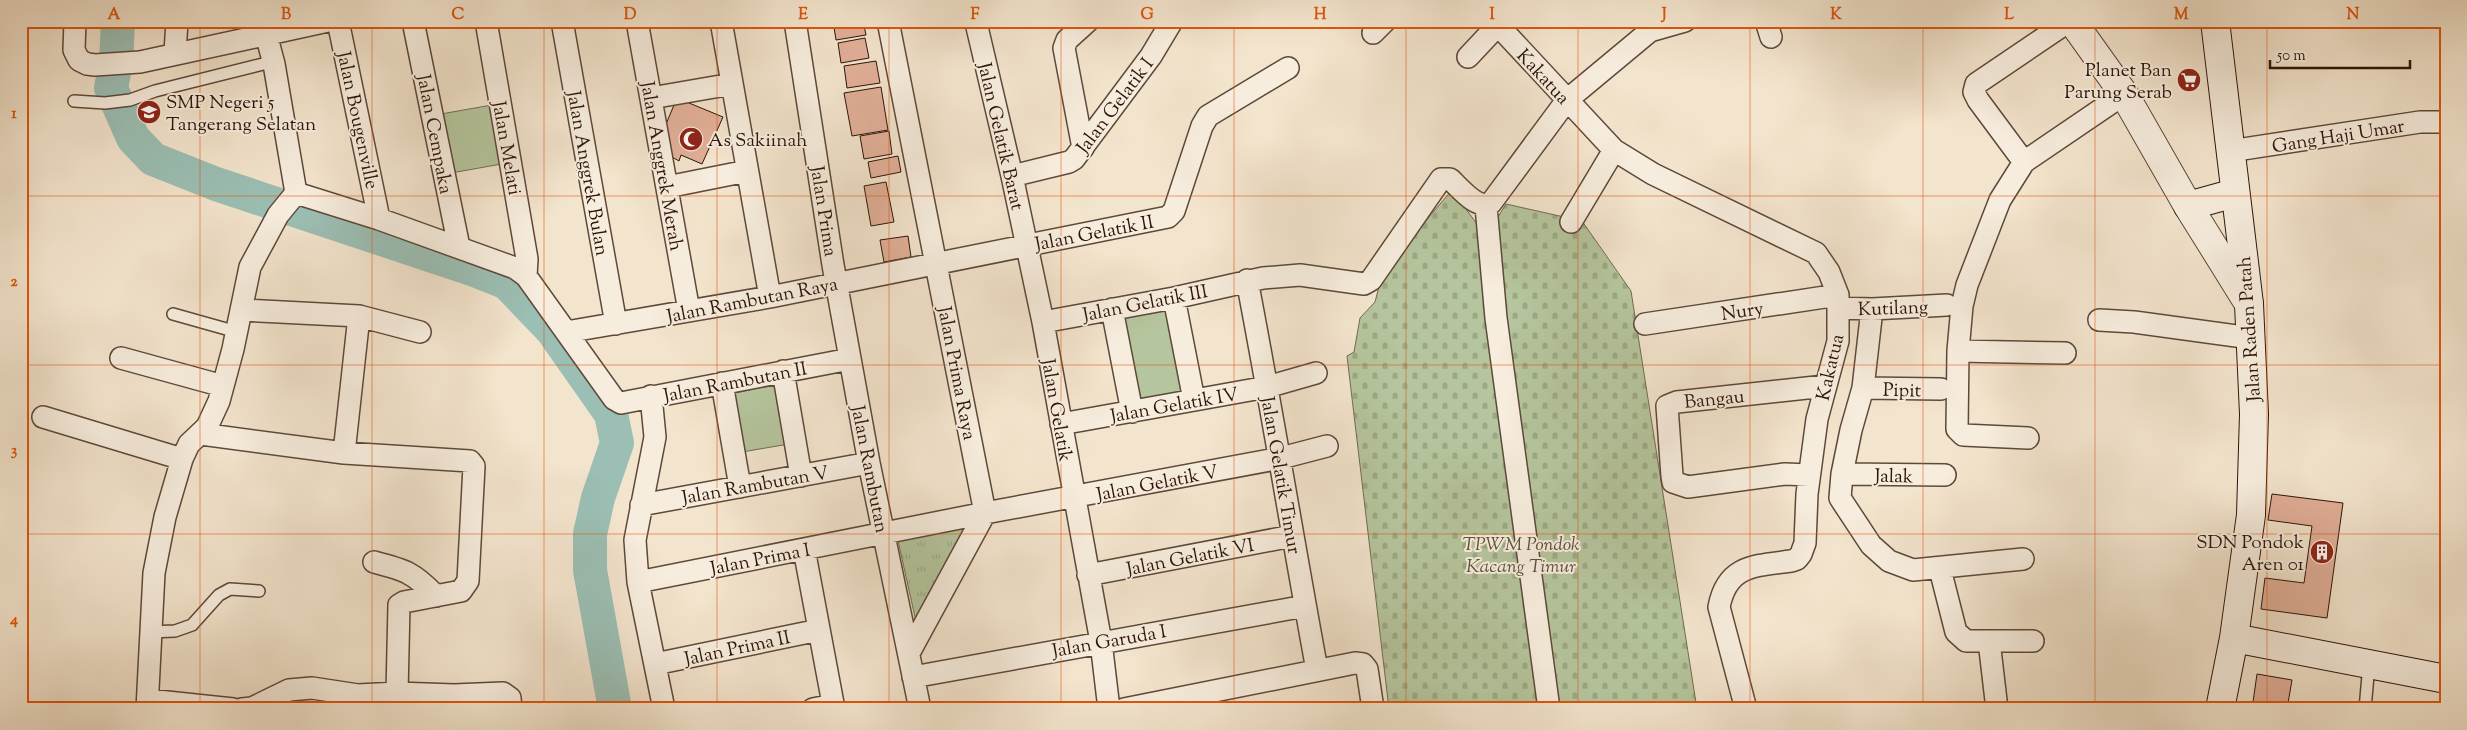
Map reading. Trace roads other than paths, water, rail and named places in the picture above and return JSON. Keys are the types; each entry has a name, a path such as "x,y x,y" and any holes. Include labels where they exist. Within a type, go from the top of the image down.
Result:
{"main road":[{"path":"2071,21 2124,94 2188,206 2249,304"},
{"name":"Jalan Raden Patah","path":"2215,21 2249,304 2254,414 2251,515 2234,638 2220,709"},
{"path":"2188,206 2235,193"},
{"path":"2234,638 2446,679"}],"street":[{"path":"75,21 74,50 79,60 95,65 125,64 328,21"},
{"path":"175,52 177,21"},
{"name":"Jalan Bougenville","path":"338,21 379,219"},
{"name":"Jalan Cempaka","path":"413,21 459,247"},
{"name":"Jalan Melati","path":"486,21 527,259 526,276"},
{"name":"Jalan Anggrek Bulan","path":"562,21 616,324"},
{"name":"Jalan Anggrek Merah","path":"637,21 689,311"},
{"path":"720,21 770,297"},
{"name":"Jalan Prima","path":"795,21 836,283"},
{"name":"Jalan Prima Raya","path":"888,21 985,514"},
{"path":"1083,148 1064,48 1067,40 1088,21"},
{"name":"Jalan Gelatik I","path":"1012,176 1069,162 1083,148 1151,56 1172,21"},
{"path":"1549,709 1496,318 1486,206 1491,203 1567,100 1650,31 1685,21"},
{"path":"2024,162 1978,100 1974,92 1976,84 2071,21"},
{"path":"1468,57 1496,23"},
{"name":"Kakatua","path":"1496,23 1614,150 1653,174 1816,253 1851,306 1838,341 1825,386 1821,492 1806,543 1797,559 1749,567 1728,582 1721,595 1719,608 1746,709"},
{"name":"Jalan Gelatik Barat","path":"977,27 1026,245"},
{"path":"233,709 147,705 149,632 154,574 165,517 182,459 189,444 207,427 223,386 242,310 250,266 288,203 274,64 266,34"},
{"name":"Jalan Gelatik II","path":"937,263 1168,217 1174,211 1202,126 1208,116 1288,68"},
{"path":"651,98 732,84"},
{"path":"2028,438 1963,435 1957,429 1958,351 1967,285 2000,200 2024,162 2124,94"},
{"name":"Gang Haji Umar","path":"2230,151 2420,122 2446,122"},
{"path":"1571,222 1614,150"},
{"path":"667,187 747,171"},
{"name":"Jalan Gelatik III","path":"1043,322 1174,298 1247,280 1300,275 1364,284 1371,280 1441,179 1450,179 1480,205 1486,206"},
{"path":"288,203 379,219 500,261 526,276 566,332"},
{"name":"Jalan Gelatik","path":"1026,245 1043,322 1088,575 1102,642 1109,709"},
{"name":"Jalan Rambutan Raya","path":"566,332 770,297 937,263"},
{"name":"Jalan Gelatik Timur","path":"1247,280 1281,458 1292,536 1318,670"},
{"name":"Jalan Rambutan","path":"836,283 868,463 909,654"},
{"path":"1174,298 1194,400"},
{"name":"Kutilang","path":"1851,306 1947,305"},
{"path":"1851,306 1863,388 1842,474 1821,492 1871,545 1889,561 1913,570 1940,569 2023,559"},
{"name":"Nury","path":"1645,324 1851,306"},
{"path":"1112,309 1132,412"},
{"path":"242,310 358,316 420,332"},
{"path":"344,453 358,316"},
{"path":"2099,320 2134,322 2251,338"},
{"name":"Jalan Rambutan II","path":"566,332 614,400 621,403 850,359"},
{"path":"1958,351 2065,353"},
{"path":"121,358 223,386"},
{"path":"784,372 801,476"},
{"name":"Jalan Gelatik IV","path":"1061,424 1267,387 1316,373"},
{"path":"722,383 740,487"},
{"name":"Bangau","path":"1821,492 1785,474 1688,487 1673,482 1667,406 1677,402 1825,386"},
{"name":"Pipit","path":"1863,388 1941,389"},
{"path":"651,396 655,437 635,540 638,582 664,709"},
{"path":"42,417 182,459"},
{"path":"201,434 344,453 465,460 470,461 474,466 468,582 461,591 399,605 397,693"},
{"name":"Jalan Gelatik V","path":"883,534 1281,458 1327,446"},
{"name":"Jalan Rambutan V","path":"642,505 868,463"},
{"name":"Jalak","path":"1842,474 1945,475"},
{"path":"920,709 909,654 985,514"},
{"name":"Jalan Prima I","path":"638,582 883,534"},
{"name":"Jalan Gelatik VI","path":"1088,575 1292,536"},
{"path":"804,549 819,630 827,707"},
{"path":"374,562 407,570 422,581 436,596"},
{"path":"1940,569 1956,632 1966,641 2033,641"},
{"name":"Jalan Garuda I","path":"914,677 1305,606"},
{"name":"Jalan Prima II","path":"655,664 819,630"},
{"path":"1989,641 1997,709"},
{"path":"1124,709 1355,663 1363,664 1366,669 1373,709"},
{"path":"242,709 252,708 289,690 312,688 357,702 397,693 454,695 503,693 510,698 511,709"}],"lane":[{"path":"74,101 105,103 130,100 155,91 245,68 263,64 274,64"},
{"path":"172,314 237,332"},
{"path":"149,632 175,630 192,625 219,595 230,590 259,591"},
{"path":"2365,709 2369,664"}],"waterway":[{"path":"118,21 116,63 111,88 133,138 153,159 216,184 472,269 507,283 552,330 611,414 617,443 598,498 590,534 590,570 615,709"}],"place":[{"name":"Planet Ban Parung Serab","path":"2189,80"},
{"name":"SMP Negeri 5 Tangerang Selatan","path":"149,112"},
{"name":"As Sakiinah","path":"691,139"},
{"name":"SDN Pondok Aren 01","path":"2322,552"}],"park label":[{"name":"TPWM Pondok Kacang Timur","path":"1521,554"}]}
